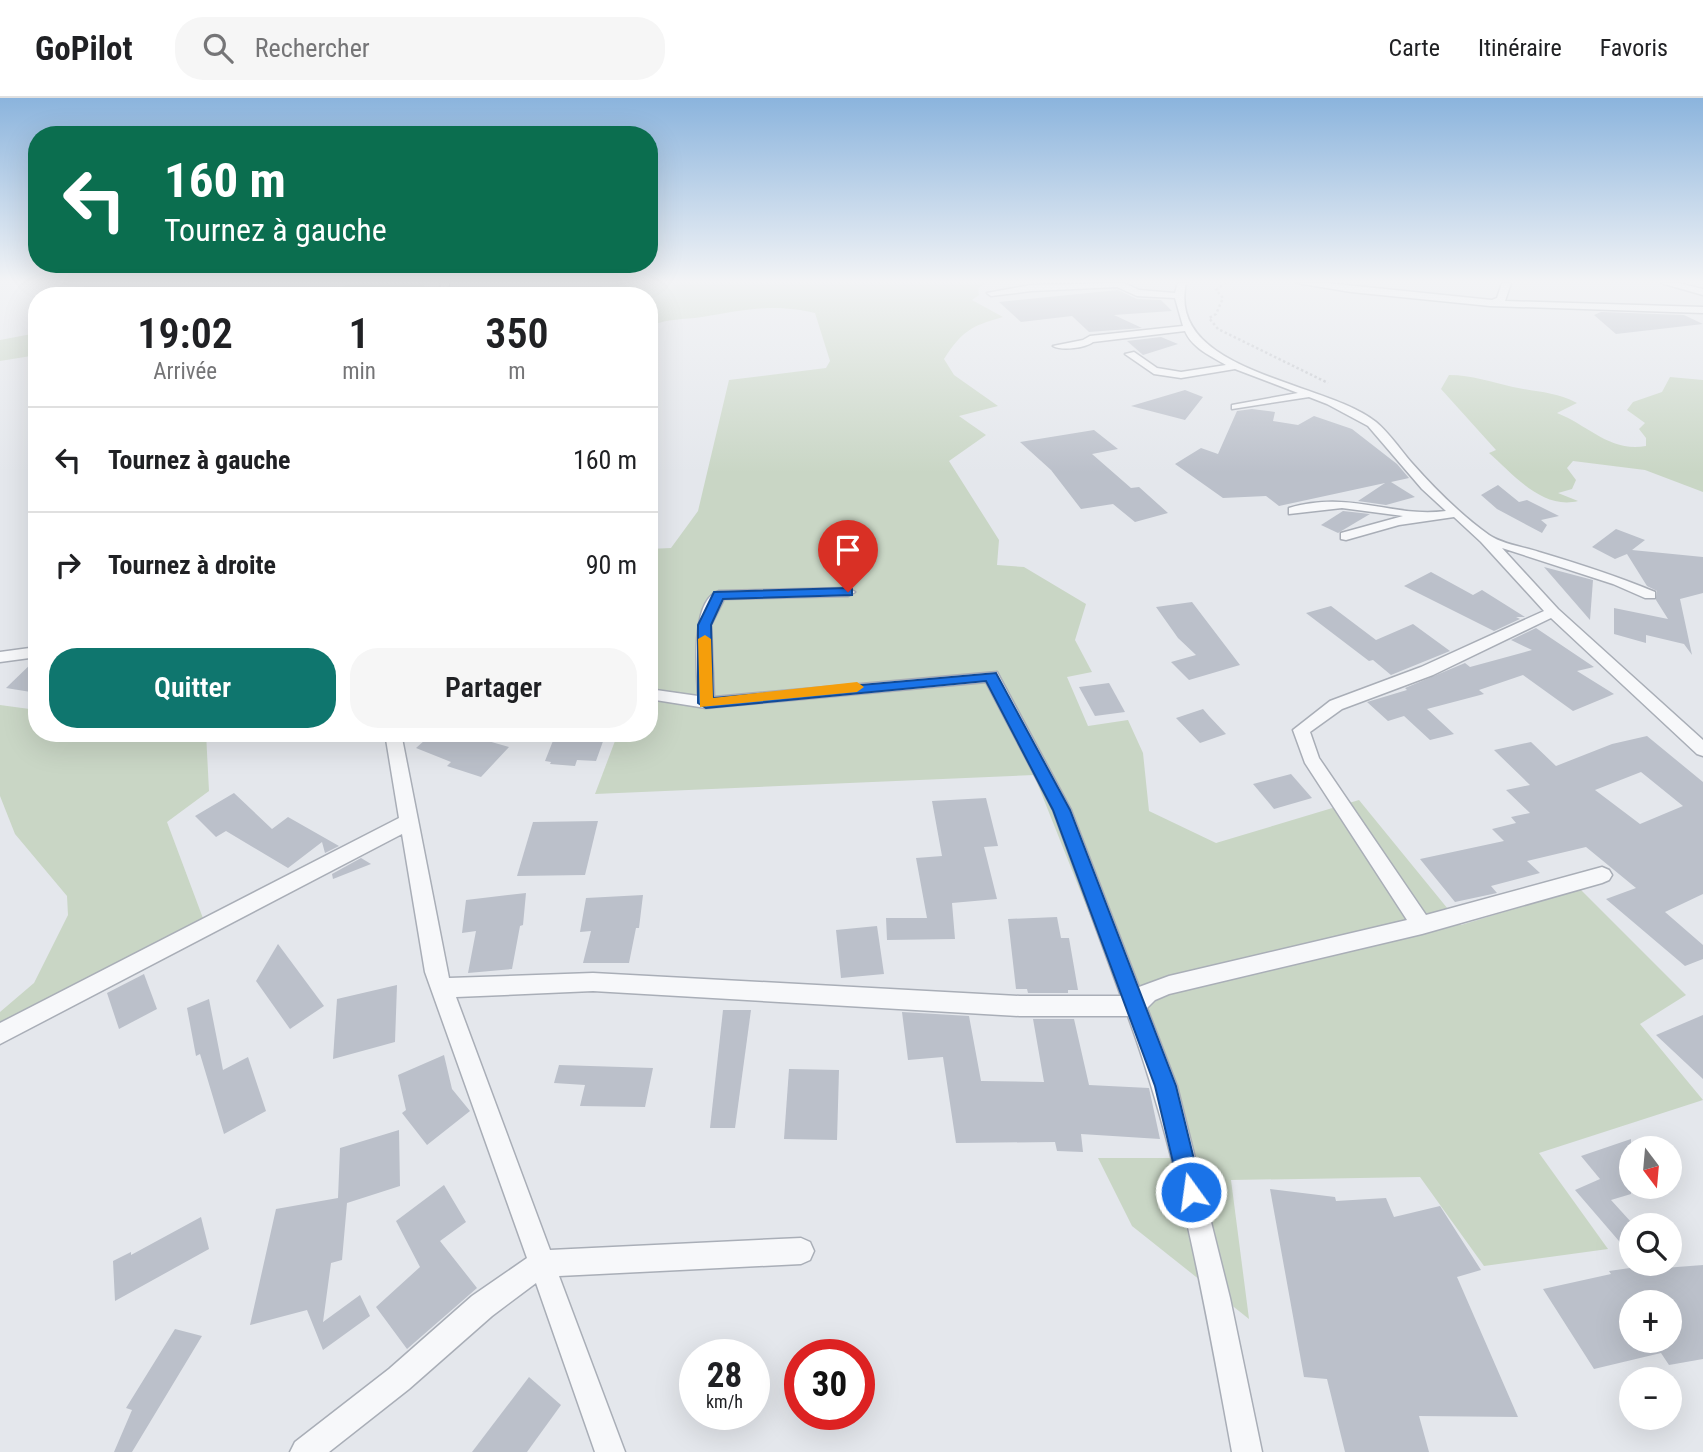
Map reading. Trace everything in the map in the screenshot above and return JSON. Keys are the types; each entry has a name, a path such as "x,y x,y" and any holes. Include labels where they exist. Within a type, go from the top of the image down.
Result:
{"street":[{"path":"1202,346 1236,366 1310,394 1372,424 1426,486 1486,540 1553,612 1703,750"},
{"path":"1130,354 1154,370 1181,375 1236,366"},
{"path":"1236,407 1310,394"},
{"path":"1294,511 1308,505 1327,504 1424,516"},
{"path":"1346,536 1424,516 1457,513"},
{"path":"1486,540 1618,581 1650,595"},
{"path":"706,703 704,625 719,595 848,592"},
{"path":"1422,926 1311,760 1301,730 1336,705 1427,671 1553,612"},
{"path":"0,657 28,653"},
{"path":"658,695 706,703 991,676 1062,810 1165,1086 1217,1298 1247,1452"},
{"path":"395,742 436,972 610,1452"},
{"path":"0,1034 408,822"},
{"path":"442,988 593,982 1020,1006 1134,1006 1147,993 1169,985 1422,926 1602,875"},
{"path":"305,1452 400,1379 482,1307 540,1264 801,1251"}],"path":[{"path":"1253,346 1336,387"}],"green space":[{"path":"0,346 28,346 28,356 0,361"},
{"path":"825,346 953,346 944,359 954,375 998,406 959,416 986,435 949,461 999,540 997,565 1024,567 1086,604 1075,640 1092,672 1067,677 1088,726 1128,720 1143,753 1149,811 1216,843 1359,800 1461,925 1580,889 1686,995 1640,1024 1703,1100 1539,1153 1608,1249 1484,1266 1420,1177 1231,1180 1249,1319 1132,1226 1098,1158 1187,1158 1034,775 595,794 615,742 658,742 658,549 671,548 698,511 729,380 826,368 830,361"},
{"path":"1449,375 1474,377 1569,399 1577,403 1557,413 1611,442 1633,447 1646,446 1646,438 1639,429 1645,423 1627,410 1633,402 1662,392 1670,377 1703,380 1703,492 1645,470 1573,461 1567,468 1576,480 1572,489 1558,493 1578,501 1552,500 1540,495 1518,480 1489,453 1496,450 1441,389"},
{"path":"0,705 28,709 28,742 206,742 209,791 167,822 207,929 0,1031 0,1012 34,983 68,915 67,896 15,834 0,796"}],"building":[{"path":"1133,346 1171,346 1143,355"},
{"path":"1185,390 1203,397 1185,420 1131,406"},
{"path":"1252,409 1275,412 1273,421 1298,425 1314,416 1352,429 1397,464 1409,478 1391,482 1415,497 1386,505 1358,501 1385,483 1279,506 1266,496 1223,498 1175,464 1201,448 1218,454 1237,411"},
{"path":"1094,430 1118,449 1092,454 1131,488 1139,487 1168,513 1135,522 1113,504 1081,509 1051,470 1020,442"},
{"path":"1498,485 1519,502 1527,500 1559,516 1541,520 1547,525 1542,533 1497,509 1481,495"},
{"path":"1343,511 1370,514 1338,533 1321,525"},
{"path":"1616,529 1645,540 1632,550 1703,557 1703,593 1680,599 1692,655 1684,644 1646,635 1646,643 1614,634 1614,608 1668,619 1656,600 1657,591 1647,586 1627,554 1615,559 1592,547"},
{"path":"1544,567 1593,580 1590,620"},
{"path":"1431,572 1473,595 1482,590 1525,617 1516,617 1520,619 1494,631 1404,586"},
{"path":"1192,602 1240,665 1189,680 1171,662 1196,655 1178,638 1156,607"},
{"path":"1331,606 1376,640 1413,624 1450,651 1391,675 1306,613"},
{"path":"1536,628 1594,667 1577,671 1614,694 1573,711 1523,675 1479,690 1484,694 1427,709 1454,734 1430,740 1404,716 1388,721 1367,702 1407,690 1405,688 1465,663 1470,667 1532,650 1511,640"},
{"path":"28,667 28,692 6,688"},
{"path":"1109,683 1125,712 1095,716 1079,687"},
{"path":"1203,709 1226,734 1200,743 1176,718"},
{"path":"1647,736 1703,782 1703,894 1665,912 1703,945 1703,959 1685,966 1606,899 1636,888 1586,847 1527,861 1540,873 1491,886 1497,893 1455,902 1420,859 1504,841 1492,829 1516,823 1511,817 1530,813 1506,790 1530,785 1494,750 1531,742 1556,766 1612,744","holes":["1641,772 1683,806 1640,824 1595,790"]},
{"path":"423,742 492,742 509,747 481,777 447,766 451,762 416,748"},
{"path":"552,742 603,742 596,761 577,760 575,766 550,764 551,762 545,761"},
{"path":"1291,774 1312,798 1274,809 1253,784"},
{"path":"234,793 272,829 288,817 339,846 325,853 322,842 288,868 226,831 216,837 195,816"},
{"path":"986,798 998,846 984,847 997,899 952,903 955,939 887,940 886,918 927,918 916,858 942,856 932,801"},
{"path":"598,821 585,875 517,876 533,822"},
{"path":"361,858 371,864 333,879 332,874"},
{"path":"526,893 523,925 520,926 512,969 468,973 476,931 462,933 466,900"},
{"path":"643,895 639,928 636,928 629,963 583,963 591,931 580,932 586,898"},
{"path":"1057,917 1061,938 1069,938 1078,990 1068,990 1068,993 1028,993 1027,989 1016,989 1008,919"},
{"path":"877,926 884,974 841,978 836,930"},
{"path":"278,944 324,1006 290,1029 256,981"},
{"path":"144,974 157,1009 119,1029 107,993"},
{"path":"397,985 395,1042 333,1059 337,999"},
{"path":"209,999 223,1070 248,1057 266,1111 224,1134 200,1054 196,1056 187,1008"},
{"path":"723,1010 751,1010 735,1128 710,1128"},
{"path":"902,1012 969,1016 981,1081 1044,1082 1033,1019 1074,1019 1089,1085 1149,1088 1160,1139 1081,1134 1083,1152 1057,1151 1055,1142 956,1143 943,1057 908,1060"},
{"path":"1703,1015 1703,1079 1656,1035"},
{"path":"444,1055 452,1089 470,1111 427,1145 402,1113 406,1110 398,1075"},
{"path":"559,1065 653,1068 645,1107 580,1106 585,1085 554,1083"},
{"path":"789,1069 839,1070 837,1140 784,1139"},
{"path":"399,1130 400,1186 347,1203 342,1260 331,1263 323,1322 360,1295 370,1316 323,1350 307,1310 250,1325 276,1209 338,1198 340,1148"},
{"path":"1619,1143 1619,1198 1611,1200 1623,1213 1619,1213 1619,1241 1575,1190 1600,1179 1581,1156"},
{"path":"444,1185 466,1222 440,1241 477,1288 407,1349 376,1307 420,1267 396,1221"},
{"path":"1270,1189 1335,1197 1336,1201 1386,1198 1394,1217 1440,1206 1481,1270 1457,1277 1518,1417 1419,1416 1429,1452 1345,1452 1327,1379 1304,1377"},
{"path":"201,1217 209,1249 115,1301 113,1261 131,1252 131,1255"},
{"path":"1703,1265 1703,1359 1669,1365 1661,1353 1594,1369 1543,1289 1611,1274 1609,1271 1619,1270 1619,1276 1682,1276 1682,1267"},
{"path":"175,1329 202,1336 132,1452 114,1452 132,1410 126,1408"},
{"path":"529,1377 561,1405 527,1452 472,1452"}],"slow traffic":[{"path":"705,639 706,703 857,687"}],"route":[{"path":"848,592 719,595 704,625 706,703 991,676 1062,810 1165,1086 1191,1192"}]}
